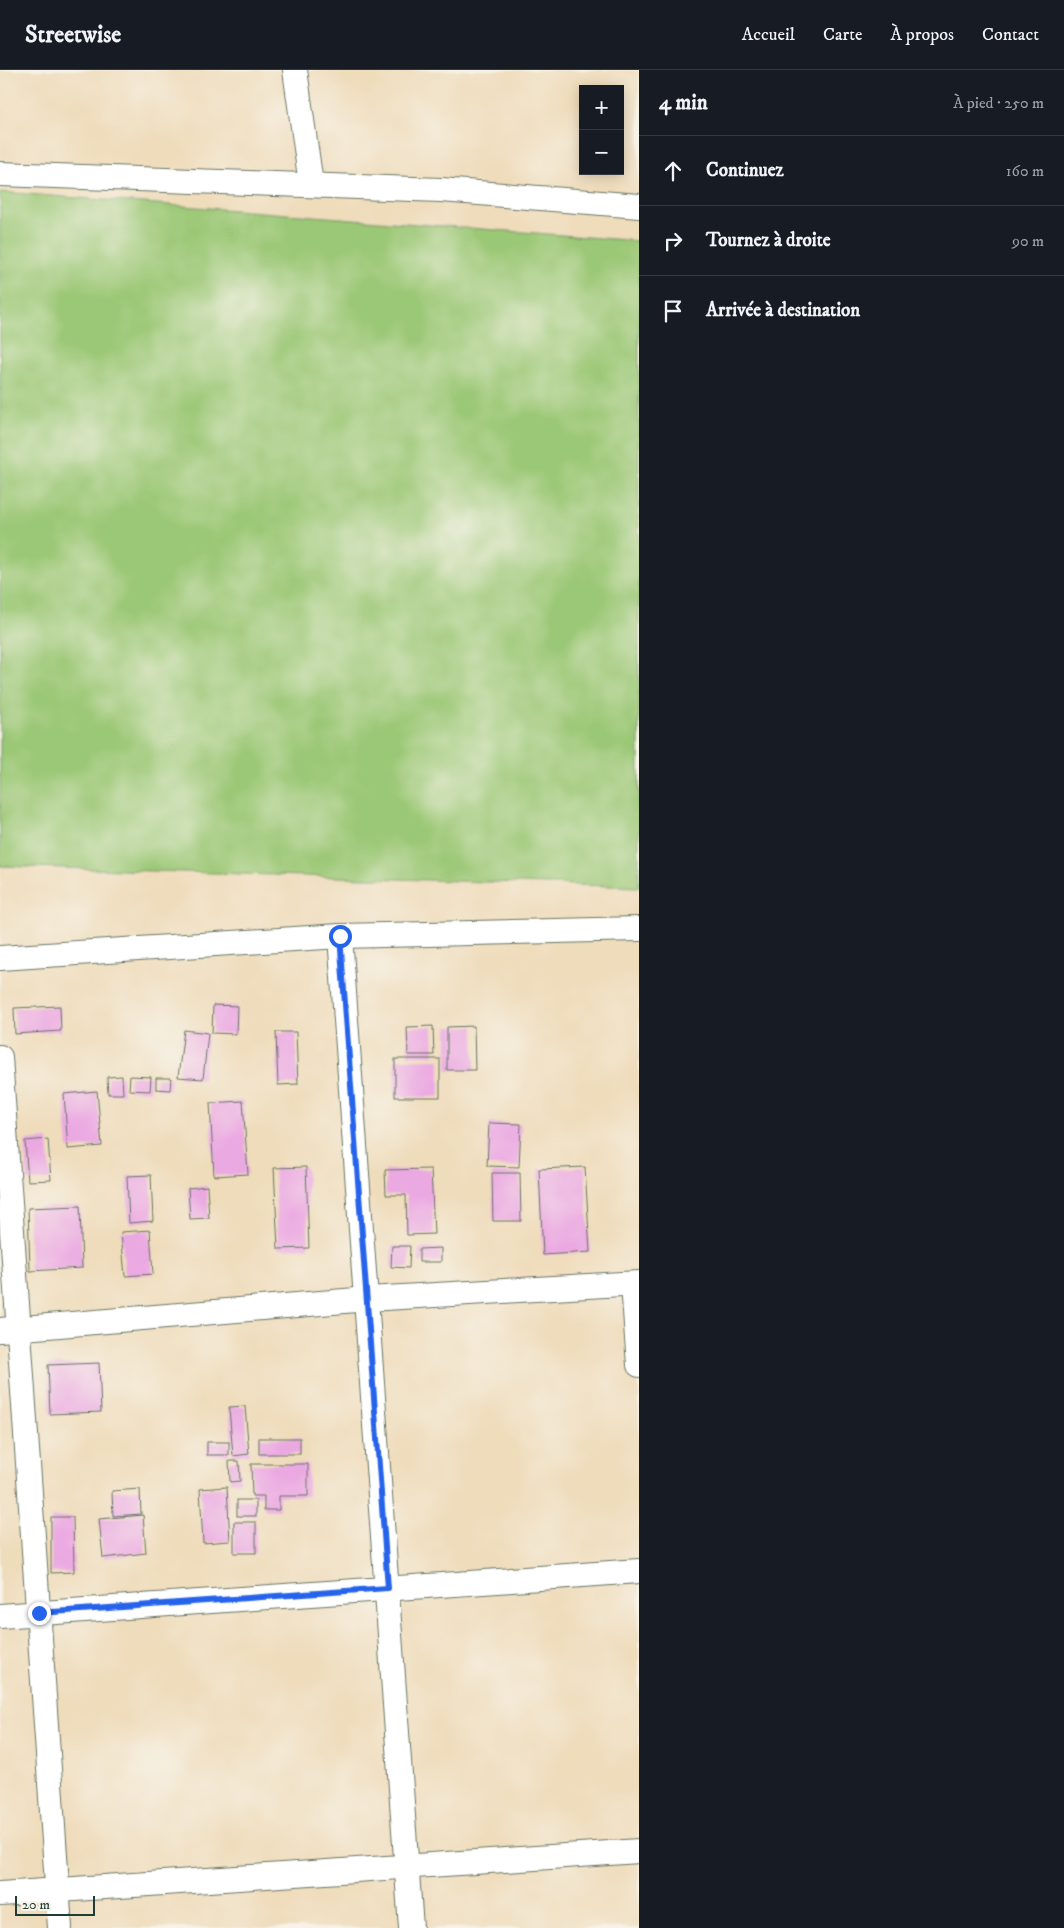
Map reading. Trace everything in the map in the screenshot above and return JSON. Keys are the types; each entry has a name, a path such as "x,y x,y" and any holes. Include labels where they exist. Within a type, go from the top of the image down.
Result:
{"street":[{"path":"295,70 311,184"},
{"path":"0,174 441,190 639,206"},
{"path":"0,958 340,936 639,929"},
{"path":"340,936 368,1299 411,1928"},
{"path":"0,1057 10,1330 39,1613 60,1928"},
{"path":"10,1330 368,1299 636,1283 639,1364"},
{"path":"0,1616 639,1571"},
{"path":"0,1894 639,1851"}],"green space":[{"path":"0,192 639,241 639,887 0,866"}],"building":[{"path":"213,1005 237,1006 236,1034 212,1033"},
{"path":"60,1006 61,1031 15,1034 14,1008"},
{"path":"433,1026 434,1055 408,1055 407,1027"},
{"path":"474,1026 475,1070 447,1070 447,1027"},
{"path":"184,1030 208,1033 203,1079 178,1077"},
{"path":"276,1032 296,1032 298,1084 278,1085"},
{"path":"395,1059 440,1059 440,1097 395,1097"},
{"path":"122,1076 123,1094 108,1094 107,1077"},
{"path":"130,1076 151,1077 150,1091 129,1090"},
{"path":"156,1078 171,1078 170,1090 156,1089"},
{"path":"97,1091 102,1146 68,1149 64,1094"},
{"path":"243,1101 248,1174 214,1176 210,1103"},
{"path":"489,1123 521,1124 519,1167 487,1166"},
{"path":"48,1139 51,1180 28,1181 25,1141"},
{"path":"306,1167 309,1248 278,1249 274,1168"},
{"path":"585,1167 590,1252 543,1255 539,1169"},
{"path":"431,1169 434,1234 407,1235 406,1195 386,1195 385,1170"},
{"path":"492,1173 520,1173 521,1221 493,1221"},
{"path":"151,1175 153,1221 129,1223 127,1176"},
{"path":"207,1186 209,1218 190,1219 188,1188"},
{"path":"80,1206 82,1268 30,1271 28,1208"},
{"path":"150,1230 153,1274 125,1276 121,1232"},
{"path":"392,1246 410,1246 409,1268 391,1267"},
{"path":"441,1248 441,1262 419,1262 419,1249"},
{"path":"99,1363 101,1412 50,1414 48,1365"},
{"path":"245,1406 249,1454 233,1456 229,1407"},
{"path":"259,1438 300,1438 300,1454 259,1454"},
{"path":"207,1442 229,1442 229,1455 207,1455"},
{"path":"229,1461 239,1461 240,1481 230,1482"},
{"path":"251,1464 308,1464 308,1496 279,1496 279,1510 264,1510 264,1496 252,1496"},
{"path":"227,1487 230,1541 203,1543 200,1489"},
{"path":"140,1489 141,1514 113,1516 112,1491"},
{"path":"237,1500 256,1500 256,1516 237,1516"},
{"path":"143,1515 146,1553 103,1558 99,1519"},
{"path":"51,1517 73,1517 74,1572 51,1573"},
{"path":"234,1522 256,1522 256,1553 234,1553"}],"route":[{"path":"39,1613 388,1588 340,936"}]}
